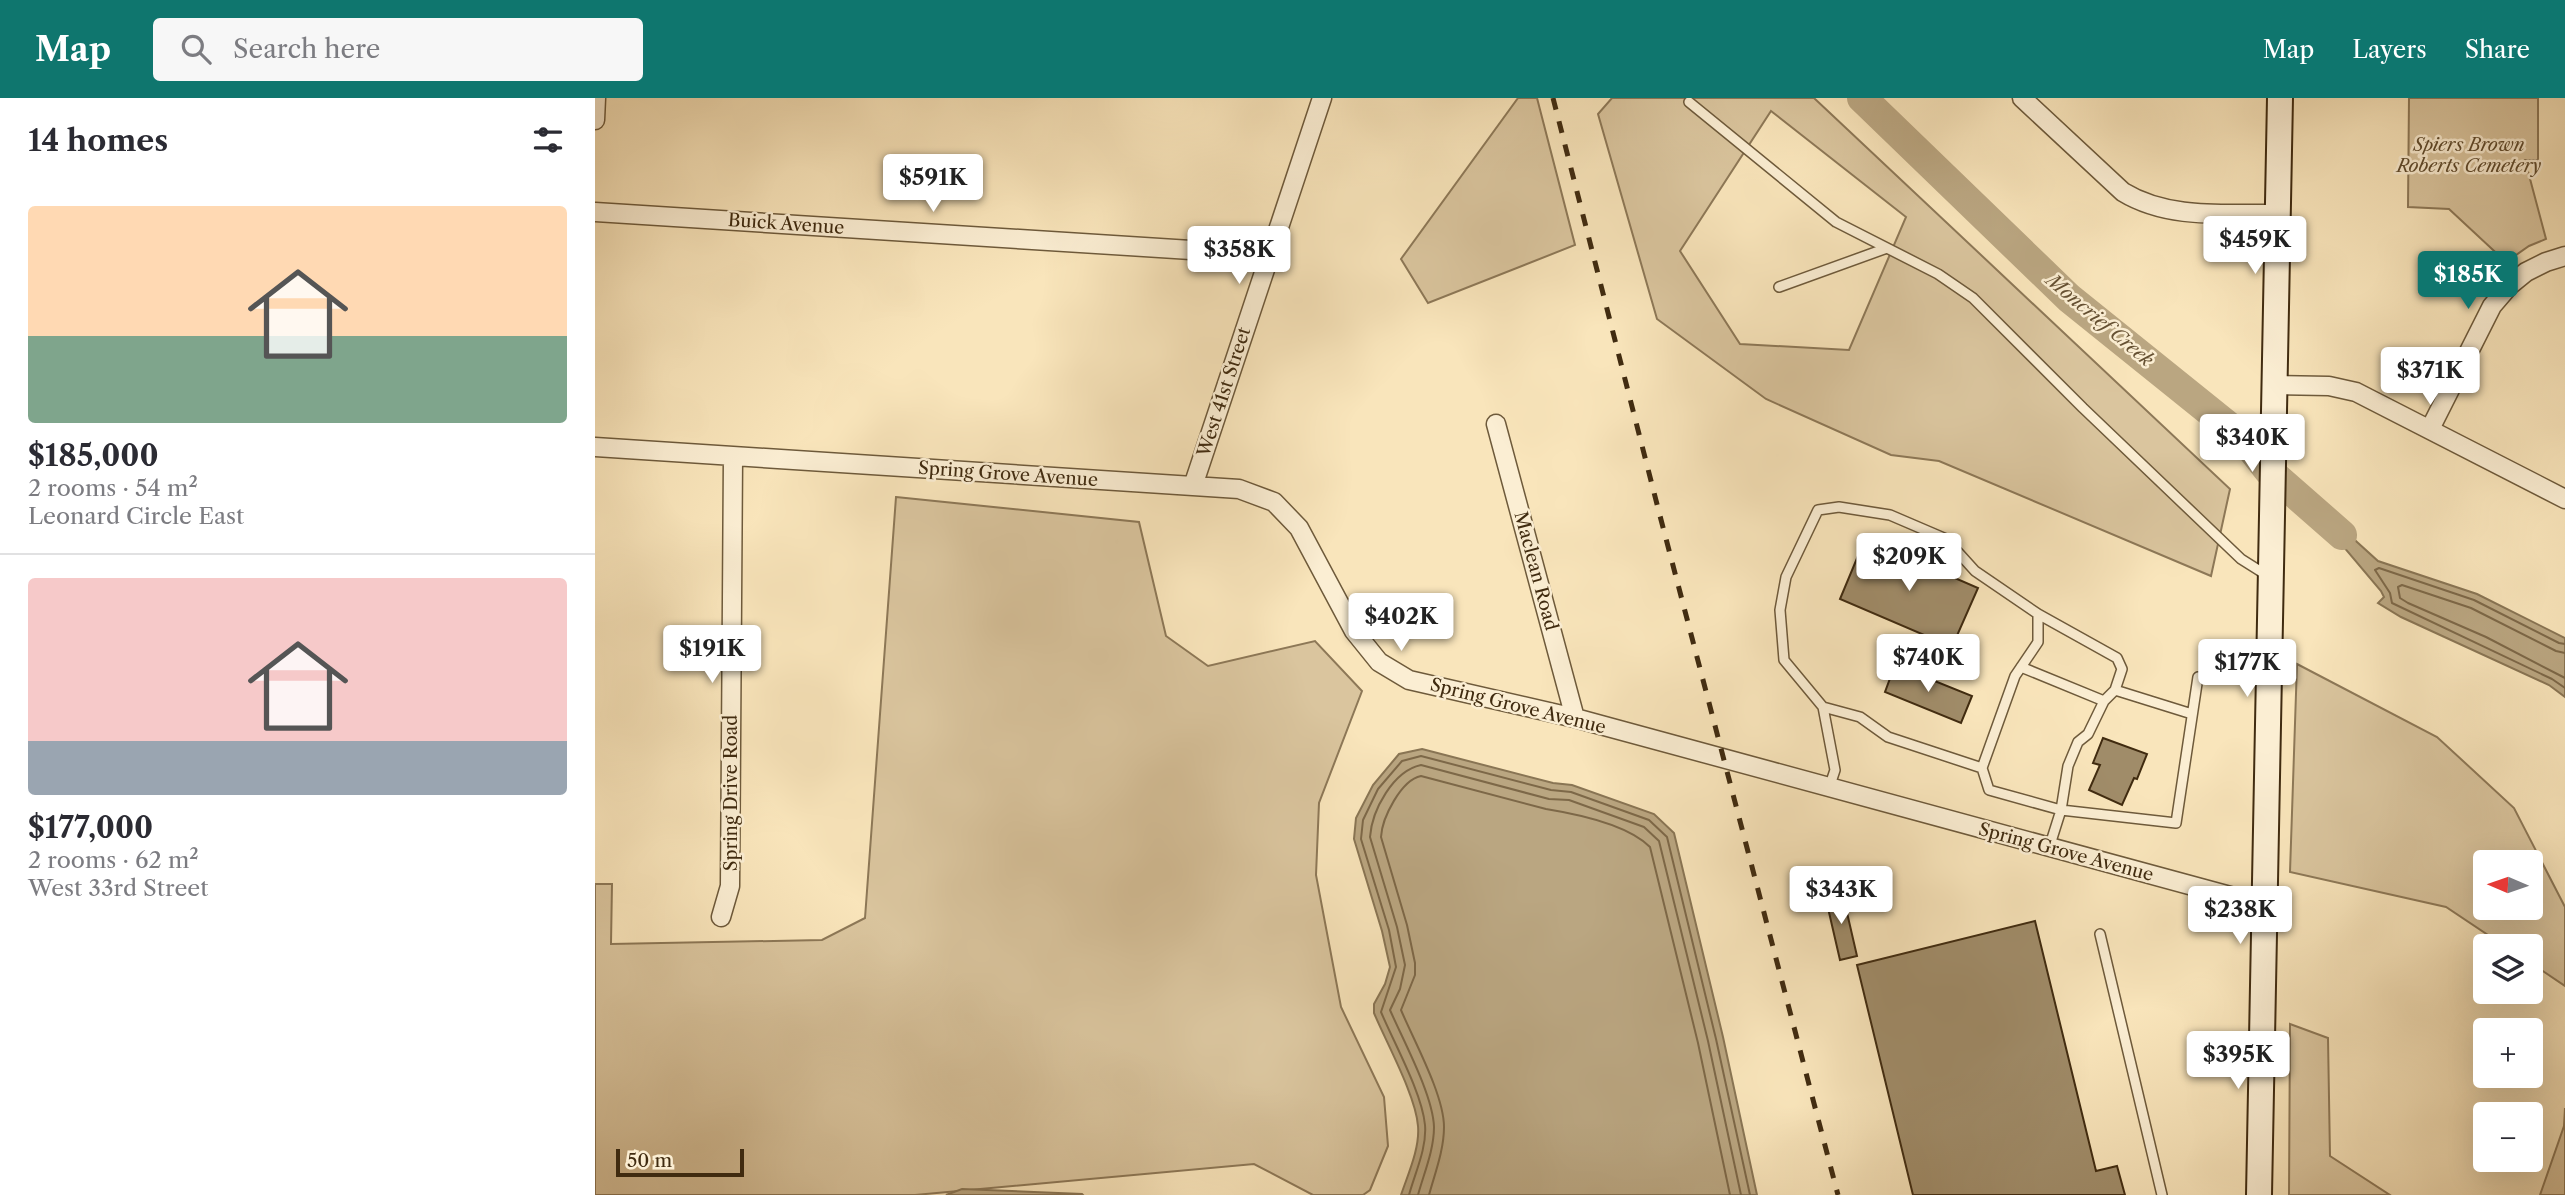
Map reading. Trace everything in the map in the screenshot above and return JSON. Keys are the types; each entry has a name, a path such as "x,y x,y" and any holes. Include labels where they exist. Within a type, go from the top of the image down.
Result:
{"street":[{"path":"595,120 596,98"},
{"name":"West 41st Street","path":"1193,486 1322,98"},
{"path":"2259,1195 2280,98"},
{"path":"2025,99 2123,192 2139,202 2159,209 2181,212 2279,214"},
{"name":"Buick Avenue","path":"595,212 1269,256"},
{"path":"2430,429 2492,306 2510,285 2526,272 2565,256"},
{"path":"2276,385 2344,388 2565,499"},
{"name":"Maclean Road","path":"1496,424 1575,718"},
{"name":"Spring Grove Avenue","path":"595,447 1239,489 1273,502 1299,528 1354,631 1379,662 1409,680 1575,718 2263,905"},
{"name":"Spring Drive Road","path":"721,917 730,886 733,457"}],"lane":[{"path":"1689,102 1836,222 1938,274 1973,298 2241,559 2272,579"},
{"path":"1779,287 1887,248"},
{"path":"1829,788 1835,770 1823,707 1784,660 1780,610 1786,577 1818,510 1839,507 1890,515 1946,539 1975,571 2038,614 2117,658 2122,669 2115,690 2104,701 2088,734 2078,742 2068,765 2061,810 2049,848"},
{"path":"2038,614 2038,642 2015,677 1982,768 1990,790 2061,810 2176,823 2198,677"},
{"path":"2021,667 2104,701"},
{"path":"2115,690 2192,714"},
{"path":"1823,707 1860,717 1888,737 1982,768"},
{"path":"2100,934 2162,1195"}],"green space":[{"path":"1518,98 1537,98 1575,245 1428,303 1401,259"},
{"path":"1612,98 1814,98 2230,489 2211,576 1939,461 1891,455 1766,399 1657,319 1598,114","holes":["1771,111 1906,217 1849,350 1740,344 1680,251"]},
{"name":"Spiers Brown Roberts Cemetery","path":"2409,98 2538,98 2538,160 2525,160 2546,239 2529,246 2506,262 2449,209 2408,207"},
{"path":"896,497 1139,522 1166,636 1208,666 1315,641 1362,691 1319,803 1316,875 1341,1007 1384,1097 1388,1146 1370,1190 1363,1195 1313,1195 1254,1164 915,1195 595,1195 595,884 612,884 611,944 822,940 865,918"},
{"path":"2297,664 2437,737 2514,808 2536,850 2473,850 2473,920 2543,920 2543,864 2565,907 2565,986 2543,971 2543,934 2486,934 2446,907 2290,872"},
{"path":"2290,1024 2328,1038 2330,1156 2390,1195 2289,1195"},
{"path":"2565,1108 2565,1195 2540,1195 2564,1126"}],"water":[{"path":"2346,532 2378,561 2477,594 2565,638 2565,697 2549,685 2401,617 2378,603 2384,597 2381,591 2337,539"},
{"path":"1422,749 1553,783 1572,785 1654,814 1674,833 1723,1037 1757,1195 1401,1195 1415,1152 1418,1126 1412,1100 1374,1013 1374,1004 1385,984 1390,967 1354,839 1356,818 1373,785 1399,754"},
{"path":"962,1189 1082,1194 1083,1195 946,1195"}],"building":[{"path":"1865,539 1978,588 1952,647 1840,599"},
{"path":"1895,665 1972,696 1961,723 1885,692"},
{"path":"2103,738 2147,754 2122,805 2089,790 2100,765 2093,763"},
{"path":"1842,891 1857,956 1840,960 1825,895"},
{"path":"2035,921 2096,1171 2117,1166 2125,1195 1913,1195 1857,965"}],"waterway":[{"name":"Moncrief Creek","path":"1862,98 2069,298 2243,438 2269,471 2342,535"}],"railway":[{"path":"1553,98 1838,1195"}]}
